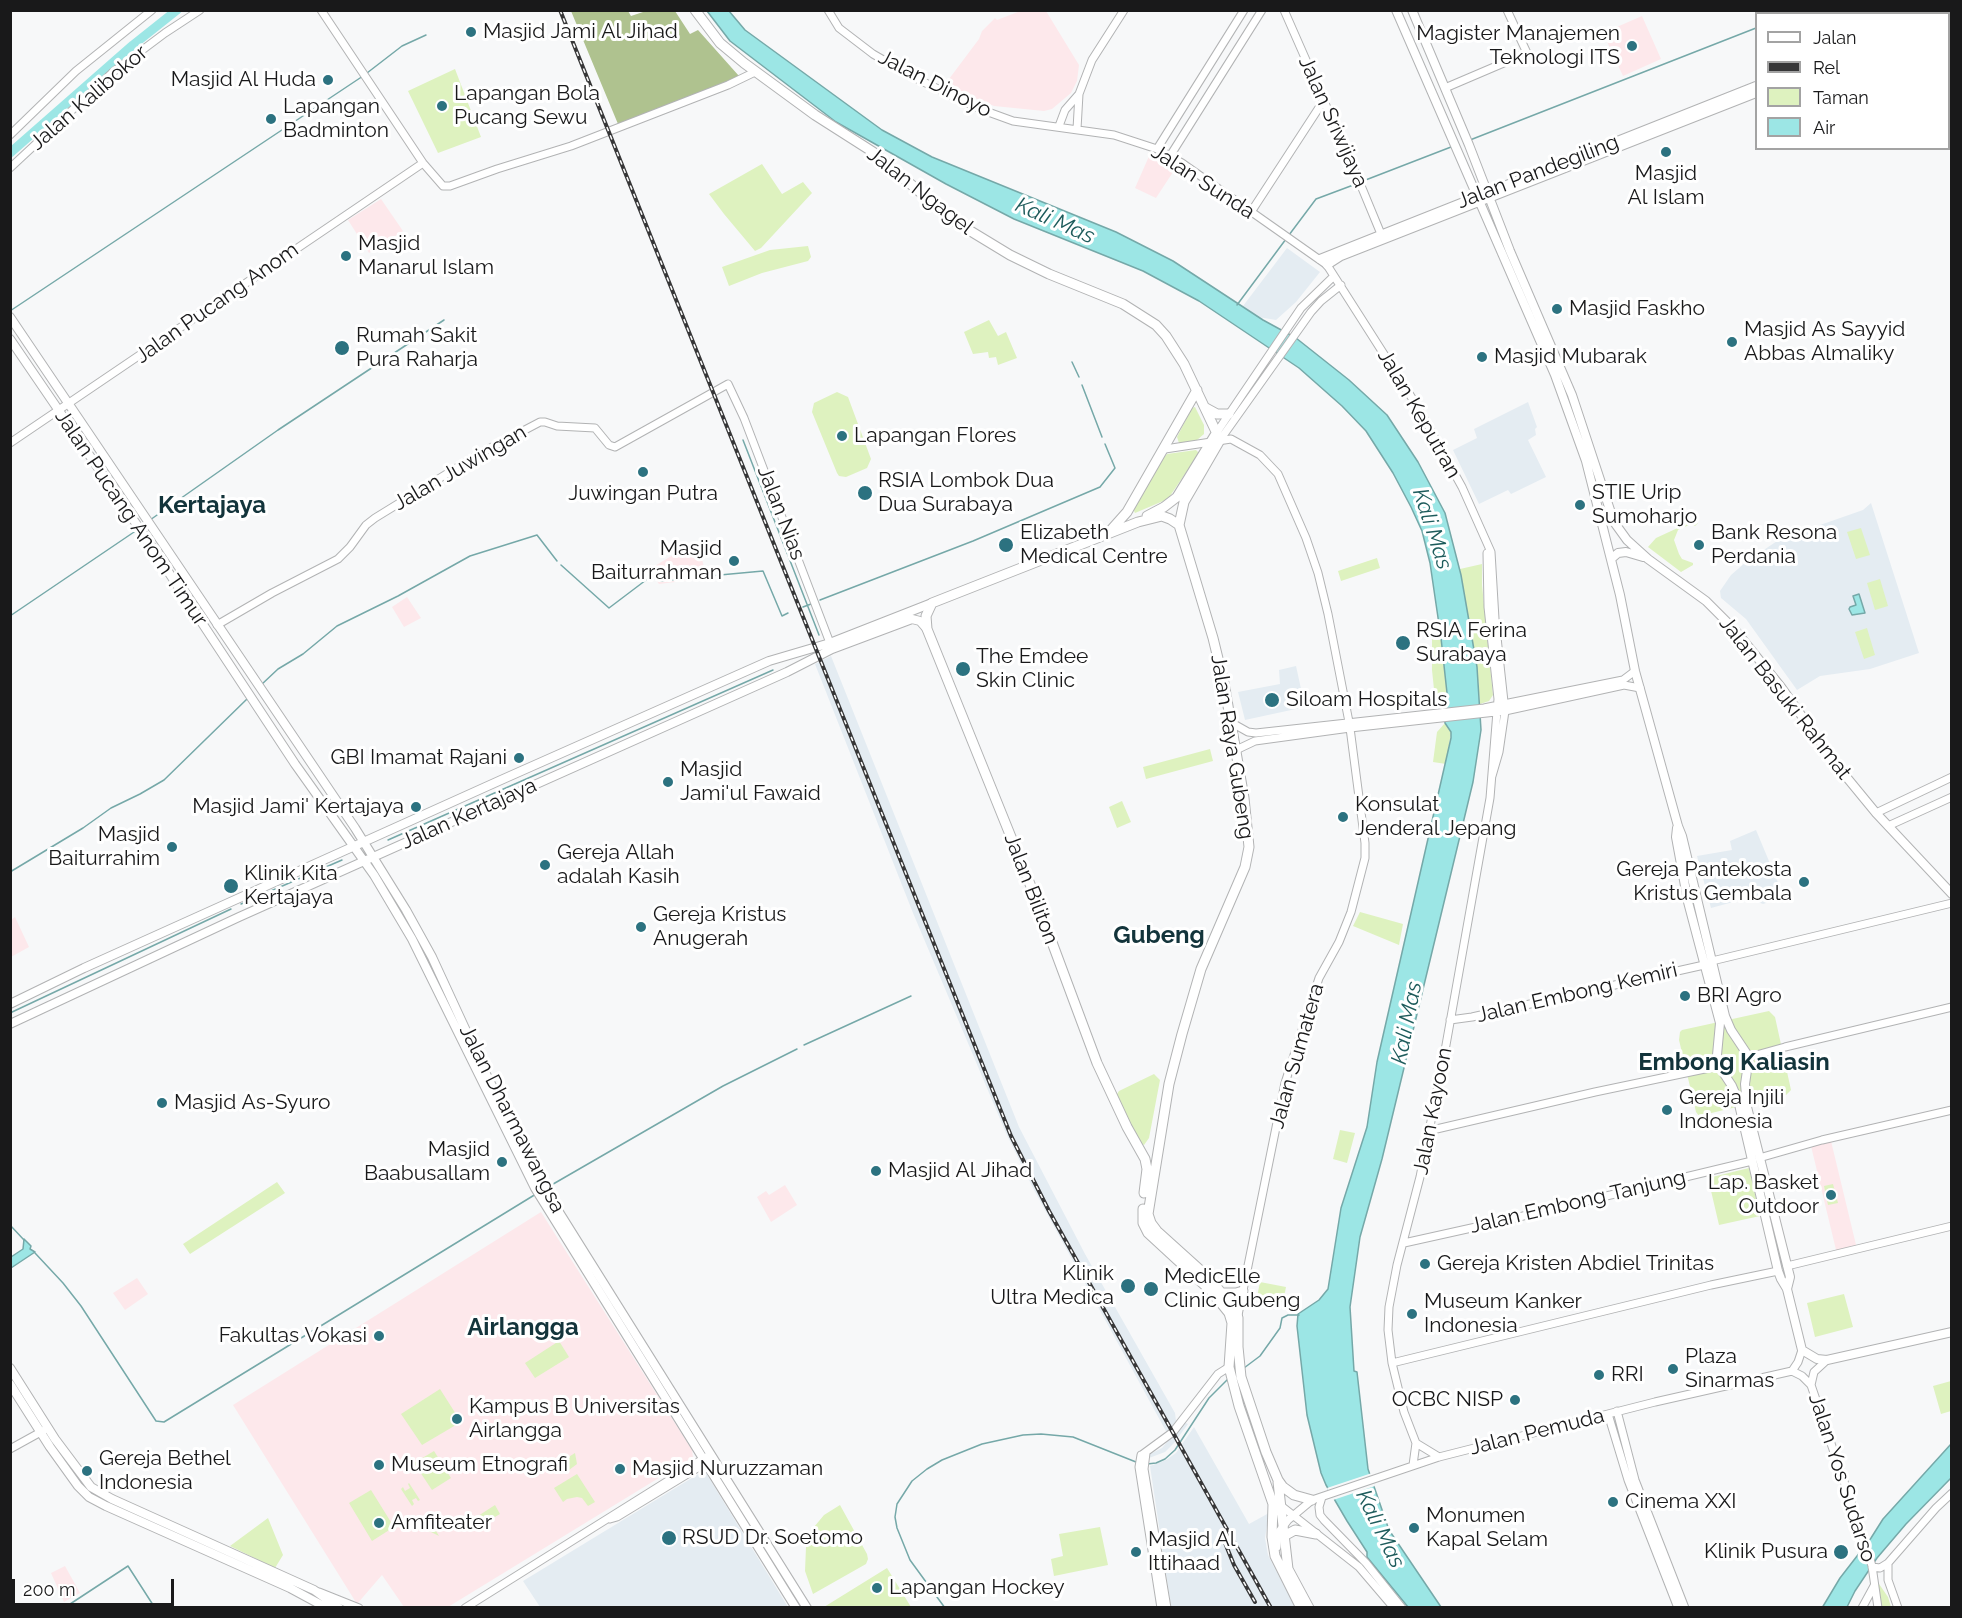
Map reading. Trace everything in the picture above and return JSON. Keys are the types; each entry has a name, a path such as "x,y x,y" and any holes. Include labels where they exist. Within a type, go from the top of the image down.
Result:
{"highway":[{"name":"Jalan Ngagel","path":"696,10 720,43 755,72 815,115 873,152 935,207 969,231 1026,263 1123,304 1149,319 1166,336 1179,354 1206,408 1216,438"},
{"path":"1107,534 1127,512 1197,390"},
{"path":"1206,408 1217,414 1229,414"},
{"path":"1138,522 1176,497 1216,438"},
{"path":"927,629 927,613 933,603 1138,522 1162,516 1179,525 1182,508 1216,438"},
{"name":"Jalan Raya Gubeng","path":"1160,1139 1169,1084 1198,980 1216,930 1247,859 1249,832 1232,723 1213,638 1179,525"},
{"name":"Jalan Biliton","path":"927,629 1034,894 1097,1063 1127,1127 1139,1146"},
{"path":"1139,1146 1152,1146 1160,1139"},
{"name":"Jalan Sumatera","path":"1160,1139 1149,1204 1149,1219 1157,1231 1233,1304 1238,1318 1239,1363 1233,1374"},
{"name":"Jalan Sumatera","path":"1139,1146 1147,1164 1143,1197 1144,1226 1151,1237 1193,1274 1226,1308 1232,1323 1233,1374 1254,1454 1272,1498"},
{"path":"1223,1293 1243,1291"},
{"name":"Jalan Sumatera","path":"1233,1374 1278,1480"},
{"path":"1278,1480 1294,1496 1317,1498"},
{"path":"1278,1480 1288,1569 1309,1608"},
{"path":"1272,1498 1274,1508 1272,1546 1279,1566 1301,1608"},
{"path":"1284,1536 1295,1530 1316,1534"}],"main road":[{"path":"1396,10 1555,375 1577,432 1594,488 1620,595 1635,671 1682,836 1720,1023 1717,1055 1719,1066 1738,1100 1790,1277 1787,1289"},
{"name":"Jalan Basuki Rahmat","path":"1412,10 1469,145 1510,251 1578,409 1614,522 1627,540 1648,559 1712,606 1739,634 1781,687 1839,768 1891,828"},
{"name":"Jalan Pandegiling","path":"1690,116 1755,86"},
{"name":"Jalan Pandegiling","path":"1320,259 1690,116 1755,93"},
{"name":"Jalan Pandegiling","path":"1327,265 1341,256 1479,198"},
{"name":"Jalan Pucang Anom Timur","path":"10,317 260,687"},
{"name":"Jalan Pucang Anom Timur","path":"10,339 140,528 250,695"},
{"path":"1611,559 1618,553 1626,552 1648,559"},
{"path":"1620,595 1623,598 1652,713 1650,719"},
{"name":"Jalan Kertajaya","path":"10,1004 84,968 364,842 780,658 830,643 933,603"},
{"name":"Jalan Kertajaya","path":"10,1024 506,795 787,672 832,649 907,620 920,621 927,629"},
{"path":"780,658 788,664 787,672"},
{"name":"Jalan Dharmawangsa","path":"260,687 364,842 406,910 432,957 487,1085 538,1187 659,1369 709,1458 772,1560 807,1608"},
{"name":"Jalan Dharmawangsa","path":"250,695 374,875 412,939 483,1076"},
{"path":"500,782 500,790 506,795"},
{"path":"1891,828 1952,889"},
{"path":"1891,828 1952,894"},
{"path":"232,902 239,908 239,917"},
{"path":"1708,963 1728,1023 1749,1057 1745,1092 1755,1159 1778,1271 1787,1289 1802,1350 1817,1359 1827,1360 1952,1332"},
{"name":"Jalan Dharmawangsa","path":"544,1196 651,1374 709,1458"},
{"path":"10,1368 78,1486 89,1497 290,1588 327,1608"},
{"path":"651,1374 659,1369"},
{"path":"10,1384 44,1430 92,1487 112,1499 314,1590 339,1608"},
{"path":"207,1551 211,1543"},
{"name":"Jalan Dharmawangsa","path":"772,1560 796,1608"}],"street":[{"path":"10,135 76,71 152,10"},
{"name":"Jalan Kalibokor","path":"10,168 112,72 200,10"},
{"path":"321,10 440,185 450,186 497,168 571,147 728,86 755,72"},
{"name":"Jalan Dinoyo","path":"828,10 835,24 853,40 911,76 999,116 1029,123 1077,129"},
{"path":"1059,126 1065,110 1079,94 1095,55 1124,10"},
{"path":"1157,149 1244,10"},
{"path":"1170,156 1262,10"},
{"name":"Jalan Sriwijaya","path":"1284,10 1358,176 1381,234"},
{"path":"1445,88 1527,53 1507,10"},
{"path":"1231,31 1236,37 1246,37"},
{"path":"1224,43 1233,45 1238,51"},
{"path":"1077,129 1079,94"},
{"path":"1251,212 1324,99"},
{"name":"Jalan Sunda","path":"1077,129 1129,139 1170,156 1320,259 1334,276"},
{"name":"Jalan Pucang Anom","path":"10,443 423,163"},
{"path":"1216,438 1228,428 1292,331 1309,299 1334,276"},
{"name":"Jalan Keputran","path":"1334,276 1425,419 1462,487 1488,547"},
{"path":"1292,331 1316,305 1341,285"},
{"path":"1216,438 1229,414 1275,355"},
{"name":"Jalan Juwingan","path":"217,625 338,559 366,525 375,518 479,454 540,422 557,426 595,428 609,445 615,447 728,384"},
{"name":"Jalan Nias","path":"728,384 744,418 830,643"},
{"name":"Jalan Sumatera","path":"1228,428 1236,441"},
{"name":"Jalan Sumatera","path":"1164,449 1216,438 1236,441 1260,455 1273,467 1283,484 1306,538 1328,614 1350,725 1365,843 1365,858 1345,928 1319,978 1285,1083 1238,1318"},
{"name":"Jalan Kayoon","path":"1413,1466 1416,1443 1404,1412 1392,1363 1388,1326 1389,1307 1420,1177 1484,838 1492,776 1499,752 1501,708 1497,693 1488,607 1488,547"},
{"path":"1501,708 1623,680 1635,671"},
{"path":"1236,750 1249,743 1281,734 1484,711 1624,685 1640,688"},
{"path":"1232,723 1248,732 1281,734"},
{"path":"1876,813 1952,777"},
{"path":"1891,828 1908,816 1952,797"},
{"path":"1899,802 1897,806 1899,811 1908,816"},
{"name":"Jalan Embong Kemiri","path":"1450,1020 1472,1017 1708,963 1952,903"},
{"path":"1749,1057 1952,1007"},
{"path":"1428,1131 1719,1066"},
{"name":"Jalan Embong Tanjung","path":"1404,1243 1952,1110"},
{"path":"1787,1266 1952,1226"},
{"path":"1392,1363 1700,1287 1778,1271"},
{"path":"1802,1350 1792,1371 1802,1376 1811,1385"},
{"path":"1811,1385 1814,1372 1827,1360"},
{"name":"Jalan Pemuda","path":"1283,1526 1291,1515 1317,1498 1439,1457 1617,1411 1792,1371"},
{"path":"1161,1608 1142,1462 1173,1432 1218,1374 1233,1374"},
{"name":"Jalan Yos Sudarso","path":"1811,1385 1863,1537 1872,1567 1878,1608"},
{"path":"1617,1411 1635,1480 1652,1532 1677,1596 1685,1608"},
{"path":"1608,1414 1628,1480 1652,1532"},
{"path":"10,1449 44,1430"},
{"path":"1416,1443 1439,1457"},
{"path":"465,1608 617,1517 709,1458"},
{"path":"1872,1567 1880,1568 1888,1563 1940,1503 1951,1494"},
{"path":"1272,1498 1352,1561 1394,1608"},
{"path":"1317,1498 1320,1515 1366,1563 1402,1608"},
{"path":"1279,1566 1276,1537 1283,1526"},
{"path":"1339,1535 1352,1561"},
{"path":"1153,1538 1167,1608"},
{"name":"Jalan Yos Sudarso","path":"1888,1563 1888,1580 1898,1608"},
{"path":"1862,1608 1874,1586"},
{"path":"314,1590 359,1608"},
{"path":"1677,1596 1678,1608"}],"shaded area":[{"path":"1023,10 1046,11 1079,65 1077,81 1071,93 1052,109 1044,111 994,106 951,88 949,79 979,39 982,31 995,18 997,20"},
{"name":"Magister Manajemen Teknologi ITS","path":"1642,16 1661,59 1623,76 1603,33"},
{"path":"1150,154 1175,169 1156,198 1135,188"},
{"path":"381,199 403,231 369,253 348,220"},
{"path":"1287,248 1320,272 1296,302 1276,320 1258,317 1243,306"},
{"path":"1528,402 1537,427 1536,435 1528,440 1546,477 1511,494 1508,490 1479,504 1453,450 1477,438 1474,429"},
{"path":"1871,503 1919,653 1870,669 1820,676 1797,690 1746,619 1721,598 1720,591 1731,575 1746,562 1780,539 1863,510"},
{"path":"683,549 693,553 700,552 707,578 659,584 653,576 657,573 653,567"},
{"path":"407,597 421,618 404,627 392,607"},
{"path":"831,656 1019,1127 1085,1254 1175,1413 1176,1421 1167,1433 1033,1188 1006,1133 913,913 815,664"},
{"name":"Siloam Hospitals","path":"1296,666 1305,707 1245,720 1238,692 1280,684 1279,670"},
{"path":"1756,830 1784,897 1763,904 1748,898 1711,908 1697,856 1732,850 1730,841"},
{"path":"15,917 29,947 11,957 11,920"},
{"path":"1831,1141 1857,1249 1837,1254 1811,1146"},
{"path":"785,1185 797,1205 771,1222 757,1197 766,1191 769,1195"},
{"name":"Kampus B Universitas Airlangga","path":"541,1212 692,1450 693,1457 448,1607 404,1607 382,1575 357,1604 233,1405"},
{"path":"137,1278 148,1294 125,1310 113,1293"},
{"path":"1184,1422 1188,1424 1174,1443 1165,1452 1149,1458 1150,1454 1162,1448"},
{"path":"1194,1427 1249,1524 1269,1513 1265,1538 1268,1555 1295,1607 1171,1607 1150,1466 1176,1453"},
{"name":"RSUD Dr. Soetomo","path":"700,1473 706,1473 788,1607 540,1607 523,1581"},
{"path":"65,1566 80,1593 64,1602 51,1573"}],"green space":[{"path":"571,11 628,11 631,16 646,11 675,11 690,34 698,30 739,76 737,80 618,124"},
{"name":"Lapangan Bola Pucang Sewu","path":"455,69 481,137 438,153 408,91"},
{"path":"762,164 782,194 803,182 812,193 761,248 755,251 709,194"},
{"path":"808,246 811,257 808,261 762,273 729,286 722,267 770,250"},
{"path":"989,320 998,336 1006,332 1017,358 998,365 996,357 989,358 988,352 973,354 964,332"},
{"name":"Lapangan Flores","path":"837,392 848,397 871,459 867,468 846,477 839,476 837,473 812,412 814,403"},
{"path":"1195,407 1204,425 1204,434 1197,440 1179,443 1177,437 1192,408"},
{"path":"1196,450 1199,453 1168,499 1135,513 1133,509 1164,457 1167,454"},
{"path":"1695,520 1698,523 1695,526 1691,524 1678,530 1674,540 1682,559 1693,563 1681,572 1648,547 1656,538"},
{"path":"1861,528 1870,555 1856,559 1847,532"},
{"path":"1377,558 1380,568 1341,581 1338,571"},
{"path":"1482,564 1493,695 1489,701 1480,704 1477,667 1460,569"},
{"path":"1880,579 1888,606 1875,610 1867,583"},
{"path":"1867,628 1875,655 1864,659 1855,632"},
{"path":"1440,632 1447,693 1446,707 1442,707 1435,699 1432,670 1432,636"},
{"path":"1445,723 1451,732 1446,764 1433,762 1437,732"},
{"path":"1210,749 1213,761 1146,779 1143,767"},
{"path":"1122,801 1131,822 1117,828 1109,807"},
{"path":"1360,912 1403,924 1399,945 1353,926"},
{"path":"1769,1011 1775,1017 1791,1090 1786,1095 1699,1116 1696,1112 1679,1040 1680,1032"},
{"path":"1154,1074 1160,1080 1149,1138 1144,1145 1141,1144 1115,1097 1119,1091"},
{"path":"1340,1130 1355,1133 1347,1163 1333,1159"},
{"path":"1749,1168 1760,1216 1719,1225 1708,1178"},
{"path":"277,1182 285,1193 190,1254 183,1244"},
{"name":"Lap. Basket Outdoor","path":"1833,1184 1838,1203 1828,1205 1824,1186"},
{"path":"1260,1282 1286,1287 1283,1302 1257,1297"},
{"path":"1844,1294 1853,1327 1815,1337 1807,1303"},
{"path":"559,1341 569,1357 535,1378 525,1363"},
{"path":"1951,1381 1951,1411 1941,1414 1933,1386"},
{"path":"440,1389 461,1422 422,1445 401,1414"},
{"path":"434,1451 451,1478 432,1490 414,1463"},
{"path":"575,1453 577,1464 565,1473 559,1463"},
{"path":"577,1474 595,1502 588,1506 582,1498 577,1497 563,1502 554,1488"},
{"path":"409,1483 420,1500 416,1498 412,1500 414,1504 412,1506 401,1489 403,1487 405,1491 410,1488"},
{"path":"371,1490 394,1527 372,1541 349,1503"},
{"path":"495,1505 500,1514 483,1524 478,1516"},
{"path":"840,1505 868,1559 866,1564 813,1594 805,1571 806,1547 814,1527 824,1515"},
{"path":"427,1516 439,1536 431,1532 408,1528"},
{"path":"268,1518 283,1555 275,1568 230,1546"},
{"path":"1100,1527 1108,1565 1054,1576 1051,1559 1063,1556 1059,1534"},
{"name":"Lapangan Hockey","path":"887,1568 911,1607 824,1607"},
{"path":"1877,1581 1888,1597 1891,1607 1880,1607"}],"water":[{"name":"Kali Mas","path":"707,11 729,11 745,30 882,130 932,157 1116,232 1173,261 1263,320 1296,338 1349,380 1387,415 1418,462 1445,513 1461,575 1477,667 1481,730 1473,782 1382,1159 1360,1237 1350,1307 1354,1371 1357,1372 1368,1469 1389,1530 1441,1607 1408,1607 1367,1557 1367,1552 1326,1485 1307,1415 1297,1326 1298,1314 1319,1300 1328,1289 1341,1208 1367,1127 1377,1062 1451,738 1451,732 1445,723 1447,693 1430,563 1422,531 1411,507 1393,473 1366,431 1299,368 1199,301 1143,271 1014,219 946,184 836,122 730,41"},
{"path":"1859,594 1865,613 1852,615 1849,609 1856,605 1853,596"},
{"path":"24,1239 31,1246 30,1249 35,1252 11,1268 11,1257 23,1249"},
{"path":"1951,1444 1951,1478 1877,1558 1847,1607 1822,1608 1840,1578 1883,1519"}],"pier":[{"path":"1372,1473 1375,1486 1333,1500 1327,1488"}],"waterway":[{"path":"10,153 133,45 177,10"},
{"path":"1798,12 1802,10"},
{"path":"1470,140 1755,28"},
{"path":"367,73 402,46 426,35"},
{"path":"10,311 363,76"},
{"path":"1363,181 1451,147"},
{"path":"1289,235 1316,199 1356,184"},
{"path":"1237,305 1286,239"},
{"path":"150,520 278,430 444,320"},
{"path":"1072,362 1079,377"},
{"path":"1082,385 1102,437"},
{"path":"743,440 819,635"},
{"path":"820,600 973,541 1100,487 1115,468 1105,444"},
{"path":"10,616 137,530"},
{"path":"261,685 278,669 303,654 337,626 398,596 470,556 537,535 557,561"},
{"path":"561,565 609,608 650,577 661,581 707,577"},
{"path":"709,576 763,571 782,616 788,613"},
{"path":"803,607 811,604"},
{"path":"388,840 773,670"},
{"path":"10,872 83,828 111,808 164,780 247,699"},
{"path":"241,904 342,860"},
{"path":"10,1013 231,909"},
{"path":"804,1045 911,996"},
{"path":"548,1187 723,1086 797,1049"},
{"path":"35,1253 81,1306 156,1421 164,1422 536,1194"},
{"path":"10,1225 24,1240"},
{"path":"1244,1368 1260,1356 1280,1328 1282,1318 1288,1315 1299,1315"},
{"path":"1147,1464 1165,1459 1175,1450 1209,1398 1228,1379"},
{"path":"945,1608 910,1560 895,1517 897,1504 912,1481 927,1469 942,1460 982,1444 1023,1435 1041,1434 1073,1437 1136,1462"},
{"path":"64,1608 128,1566 155,1608"}],"railway":[{"path":"560,10 1011,1136 1049,1211 1271,1608"},
{"path":"1221,1533 1234,1565 1255,1602"}],"place":[{"name":"Masjid Jami Al Jihad","path":"471,32"},
{"name":"Magister Manajemen Teknologi ITS","path":"1632,46"},
{"name":"Masjid Al Huda","path":"328,80"},
{"name":"Lapangan Bola Pucang Sewu","path":"442,106"},
{"name":"Lapangan Badminton","path":"271,119"},
{"name":"Masjid Al Islam","path":"1666,152"},
{"name":"Masjid Manarul Islam","path":"346,256"},
{"name":"Masjid Faskho","path":"1557,309"},
{"name":"Masjid As Sayyid Abbas Almaliky","path":"1732,342"},
{"name":"Rumah Sakit Pura Raharja","path":"342,348"},
{"name":"Masjid Mubarak","path":"1482,357"},
{"name":"Lapangan Flores","path":"842,436"},
{"name":"Juwingan Putra","path":"643,472"},
{"name":"RSIA Lombok Dua Dua Surabaya","path":"865,493"},
{"name":"STIE Urip Sumoharjo","path":"1580,505"},
{"name":"Elizabeth Medical Centre","path":"1006,545"},
{"name":"Bank Resona Perdania","path":"1699,545"},
{"name":"Masjid Baiturrahman","path":"734,561"},
{"name":"RSIA Ferina Surabaya","path":"1403,643"},
{"name":"The Emdee Skin Clinic","path":"963,669"},
{"name":"Siloam Hospitals","path":"1272,700"},
{"name":"GBI Imamat Rajani","path":"519,758"},
{"name":"Masjid Jami'ul Fawaid","path":"668,782"},
{"name":"Masjid Jami' Kertajaya","path":"416,807"},
{"name":"Konsulat Jenderal Jepang","path":"1343,817"},
{"name":"Masjid Baiturrahim","path":"172,847"},
{"name":"Gereja Allah adalah Kasih","path":"545,865"},
{"name":"Gereja Pantekosta Kristus Gembala","path":"1804,882"},
{"name":"Klinik Kita Kertajaya","path":"231,886"},
{"name":"Gereja Kristus Anugerah","path":"641,927"},
{"name":"BRI Agro","path":"1685,996"},
{"name":"Masjid As-Syuro","path":"162,1103"},
{"name":"Gereja Injili Indonesia","path":"1667,1110"},
{"name":"Masjid Baabusallam","path":"502,1162"},
{"name":"Masjid Al Jihad","path":"876,1171"},
{"name":"Lap. Basket Outdoor","path":"1831,1195"},
{"name":"Gereja Kristen Abdiel Trinitas","path":"1425,1264"},
{"name":"Klinik Ultra Medica","path":"1128,1286"},
{"name":"MedicElle Clinic Gubeng","path":"1151,1289"},
{"name":"Museum Kanker Indonesia","path":"1412,1314"},
{"name":"Fakultas Vokasi","path":"379,1336"},
{"name":"Plaza Sinarmas","path":"1673,1369"},
{"name":"RRI","path":"1599,1375"},
{"name":"OCBC NISP","path":"1515,1400"},
{"name":"Kampus B Universitas Airlangga","path":"457,1419"},
{"name":"Museum Etnografi","path":"379,1465"},
{"name":"Masjid Nuruzzaman","path":"620,1469"},
{"name":"Gereja Bethel Indonesia","path":"87,1471"},
{"name":"Cinema XXI","path":"1613,1502"},
{"name":"Amfiteater","path":"379,1523"},
{"name":"Monumen Kapal Selam","path":"1414,1528"},
{"name":"RSUD Dr. Soetomo","path":"669,1538"},
{"name":"Masjid Al Ittihaad","path":"1136,1552"},
{"name":"Klinik Pusura","path":"1841,1552"},
{"name":"Lapangan Hockey","path":"877,1588"}],"district":[{"name":"Kertajaya","path":"212,506"},
{"name":"Gubeng","path":"1159,936"},
{"name":"Embong Kaliasin","path":"1734,1063"},
{"name":"Airlangga","path":"523,1328"}]}
